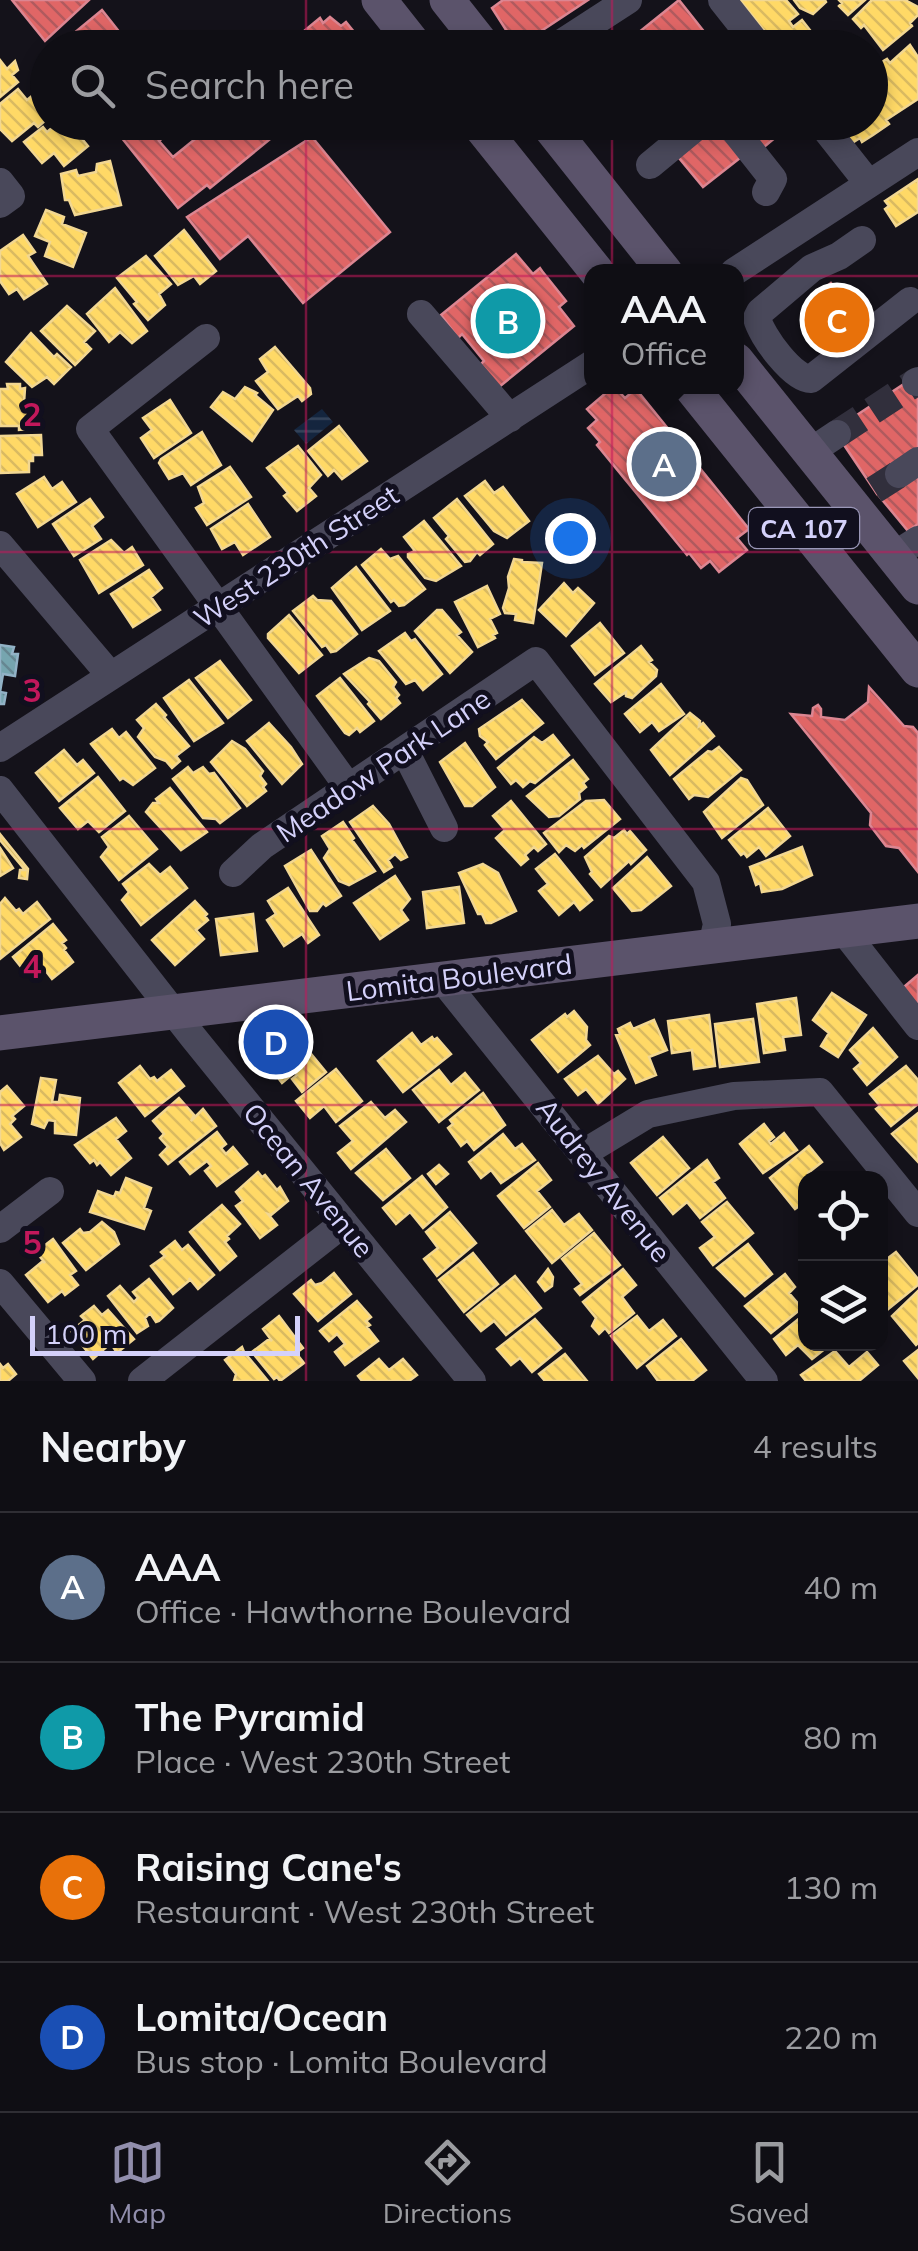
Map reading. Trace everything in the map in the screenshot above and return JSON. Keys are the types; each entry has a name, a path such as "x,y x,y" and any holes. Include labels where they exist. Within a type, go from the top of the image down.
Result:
{"main road":[{"path":"379,0 403,30"},
{"path":"447,0 471,30"},
{"path":"492,140 591,264"},
{"path":"560,140 659,264"},
{"name":"CA 107","path":"744,368 824,443 863,498 906,548 918,588"},
{"name":"CA 107","path":"696,394 918,670"},
{"name":"Lomita Boulevard","path":"0,1033 918,920"}],"street":[{"path":"582,30 628,0"},
{"path":"722,0 746,30"},
{"path":"650,165 680,140"},
{"path":"743,140 774,179 766,192"},
{"path":"834,140 869,184"},
{"path":"744,265 918,152"},
{"path":"862,240 812,268 760,312 758,325 798,376 812,379 910,301"},
{"path":"421,314 510,418"},
{"path":"206,338 90,429 350,788"},
{"name":"West 230th Street","path":"0,748 220,607 414,466 510,418 584,369"},
{"path":"0,546 111,676"},
{"name":"Meadow Park Lane","path":"233,873 262,846 536,661 706,882 716,924 712,946"},
{"path":"405,751 444,828"},
{"name":"Ocean Avenue","path":"0,790 472,1381"},
{"path":"843,930 918,1026"},
{"name":"Audrey Avenue","path":"442,979 764,1381"},
{"path":"582,1154 648,1114 734,1096 820,1092 918,1214"},
{"path":"0,1229 50,1191"},
{"path":"142,1381 344,1223"},
{"path":"0,1284 82,1381"}],"water":[{"path":"322,409 333,422 306,444 294,430"}],"building: Homes":[{"path":"740,0 786,0 798,14 789,21 793,27 802,20 810,30 764,30"},
{"path":"794,0 825,0 826,2 813,14"},
{"path":"839,0 865,0 848,15 839,6"},
{"path":"872,0 905,0 918,7 912,26 888,46 888,30 868,30 864,25 861,28 853,19"},
{"path":"910,45 918,57 918,99 888,119 888,60 890,63"},
{"path":"0,60 7,69 15,61 18,70 12,75 18,82 0,97"},
{"path":"18,89 27,100 30,98 30,126 12,141 0,129 0,104"},
{"path":"30,137 83,140 88,146 64,166 54,153 42,163 24,142"},
{"path":"110,161 121,205 75,215 69,200 65,200 61,174 76,170 78,176 96,172 97,164"},
{"path":"918,179 918,212 896,226 885,209 889,206 885,201"},
{"path":"46,210 64,217 62,224 86,233 73,267 45,256 50,242 35,236"},
{"path":"184,230 216,271 200,284 194,276 178,285 155,256"},
{"path":"23,235 35,252 28,256 47,284 24,299 17,289 9,294 0,281 0,251"},
{"path":"146,256 171,284 159,294 165,305 148,320 117,278"},
{"path":"115,288 147,331 132,343 120,332 109,342 87,314"},
{"path":"67,306 95,331 84,342 91,349 75,365 41,331"},
{"path":"31,333 54,357 57,354 71,367 54,384 47,377 32,387 6,362"},
{"path":"275,347 311,394 302,401 298,396 278,409 256,381 268,372 260,359"},
{"path":"7,384 20,384 20,389 25,388 24,403 39,405 40,428 19,430 19,426 0,426 0,389 8,389"},
{"path":"245,387 273,410 252,441 211,407 223,392 235,399"},
{"path":"170,400 191,433 154,458 141,438 152,430 143,418"},
{"path":"339,426 367,461 342,479 334,470 328,476 308,451"},
{"path":"202,432 221,465 191,485 183,473 169,479 159,463 161,459"},
{"path":"41,435 42,455 33,455 29,472 0,473 0,436"},
{"path":"298,446 321,475 309,488 316,496 297,511 267,468"},
{"path":"230,467 251,497 207,525 196,508 204,503 198,487"},
{"path":"44,477 52,489 62,482 76,502 38,527 17,494"},
{"path":"485,481 494,493 503,487 529,521 507,538 494,531 465,496"},
{"path":"90,499 103,517 92,526 101,539 74,556 53,524"},
{"path":"457,499 493,544 465,562 434,518"},
{"path":"248,504 270,537 243,555 235,542 222,549 211,529"},
{"path":"424,521 461,566 436,581 425,578 408,557 415,551 404,537"},
{"path":"111,540 124,553 132,547 143,565 99,593 80,560"},
{"path":"381,549 390,559 398,556 425,589 404,605 391,602 362,565"},
{"path":"514,559 542,563 533,623 515,620 516,614 505,613 503,608"},
{"path":"356,567 390,611 362,630 332,588"},
{"path":"149,570 162,588 151,597 160,610 133,627 111,594"},
{"path":"564,583 573,593 578,588 594,603 566,636 539,610"},
{"path":"487,586 500,614 490,619 497,633 495,638 478,647 455,602"},
{"path":"313,596 331,601 357,634 336,651 331,652 326,645 322,647 293,611"},
{"path":"437,610 442,610 461,632 457,635 472,652 450,673 415,631"},
{"path":"289,615 322,655 299,673 268,638"},
{"path":"600,623 624,653 595,675 572,646"},
{"path":"405,633 411,641 415,639 442,674 423,690 415,680 406,684 379,651"},
{"path":"641,646 657,670 656,676 632,698 626,692 611,702 595,684"},
{"path":"369,658 379,661 396,682 393,687 399,695 396,698 400,703 381,719 344,674"},
{"path":"220,661 251,700 228,718 196,678"},
{"path":"340,678 374,721 349,735 317,696"},
{"path":"189,680 223,723 194,741 164,698"},
{"path":"661,684 684,714 659,731 652,722 640,732 625,714"},
{"path":"522,700 543,723 496,759 479,729"},
{"path":"156,704 189,746 176,756 180,761 172,768 155,757 138,737 144,728 137,720"},
{"path":"690,713 700,721 699,726 703,723 714,736 670,775 651,750"},
{"path":"269,723 302,764 282,784 247,741"},
{"path":"112,729 119,738 126,732 155,768 133,785 120,780 91,744"},
{"path":"553,735 569,755 535,783 530,781 523,787 516,780 511,784 498,768 534,737 542,743"},
{"path":"232,741 245,749 263,771 260,776 266,784 266,791 247,806 211,762"},
{"path":"465,743 495,787 472,806 465,806 440,762"},
{"path":"719,747 741,770 708,797 694,795 689,799 674,779 708,751"},
{"path":"64,750 77,765 83,760 94,773 59,801 36,773"},
{"path":"573,760 588,779 583,783 586,787 579,793 580,799 559,816 549,817 527,796"},
{"path":"188,767 193,773 203,767 209,774 214,773 240,808 220,823 203,818 173,779"},
{"path":"98,777 125,811 99,832 88,821 78,829 60,808"},
{"path":"741,778 747,780 763,805 722,838 704,812"},
{"path":"170,788 207,832 181,850 146,812"},
{"path":"604,800 620,819 584,848 582,845 575,851 566,845 559,852 544,833 586,801"},
{"path":"511,801 546,844 538,851 534,847 521,865 496,838 505,830 493,816"},
{"path":"373,806 389,824 407,857 401,860 395,854 388,860 392,867 384,872 350,822"},
{"path":"768,808 790,836 766,856 759,847 747,857 741,855 729,840"},
{"path":"129,816 157,849 119,880 101,857 109,847 102,837"},
{"path":"343,822 375,871 349,885 339,881 324,858 330,849 322,836"},
{"path":"624,830 627,834 630,831 646,850 601,887 590,874 585,857 609,836 614,838"},
{"path":"0,834 28,869 27,879 19,878 20,870 25,870 0,840"},
{"path":"802,847 812,875 782,889 762,892 750,867"},
{"path":"0,848 13,868 0,876"},
{"path":"311,850 341,896 326,906 323,903 317,911 310,911 285,866"},
{"path":"555,854 592,900 580,910 574,902 559,915 539,891 548,884 536,869"},
{"path":"647,857 671,886 641,910 632,911 613,888"},
{"path":"149,864 160,875 170,867 187,888 141,925 122,900 129,892 123,884"},
{"path":"483,864 498,873 516,911 491,923 478,914 459,873"},
{"path":"395,876 410,899 401,910 408,920 380,939 354,903"},
{"path":"459,887 464,923 427,928 423,892"},
{"path":"288,888 319,935 308,943 302,934 284,946 267,920 276,914 268,901"},
{"path":"5,898 23,914 37,902 50,919 0,959 0,904"},
{"path":"195,901 207,914 208,920 196,930 204,939 175,965 152,940"},
{"path":"253,914 257,951 221,955 216,919"},
{"path":"53,924 66,940 62,943 64,950 73,962 52,979 38,961 25,972 13,957"},
{"path":"832,993 866,1015 838,1057 821,1046 829,1033 813,1020"},
{"path":"796,998 801,1035 783,1037 785,1050 764,1053 757,1004"},
{"path":"574,1011 587,1027 586,1040 590,1045 558,1072 532,1040"},
{"path":"709,1015 715,1066 694,1069 692,1050 672,1053 668,1021"},
{"path":"753,1019 759,1062 720,1067 715,1024"},
{"path":"654,1020 667,1050 649,1057 656,1075 636,1083 616,1035 620,1034 618,1029 630,1023 633,1029"},
{"path":"873,1028 897,1057 867,1085 854,1069 861,1063 850,1050"},
{"path":"412,1033 421,1045 437,1038 451,1054 403,1092 378,1061"},
{"path":"303,1044 326,1072 302,1092 292,1079 297,1075 295,1072 282,1083 269,1066"},
{"path":"598,1056 614,1074 618,1071 625,1079 598,1104 586,1089 578,1095 565,1079"},
{"path":"140,1066 150,1079 154,1077 157,1081 171,1070 184,1086 145,1116 119,1083"},
{"path":"906,1066 918,1080 918,1104 891,1126 876,1109 880,1106 870,1094"},
{"path":"336,1069 362,1101 336,1122 324,1106 310,1118 296,1101"},
{"path":"439,1070 451,1085 465,1073 479,1090 439,1122 413,1090"},
{"path":"41,1078 56,1080 52,1102 59,1102 60,1095 80,1098 76,1135 55,1133 55,1121 48,1120 44,1128 32,1124"},
{"path":"7,1086 24,1106 12,1116 15,1119 10,1124 21,1137 4,1150 0,1143 0,1092"},
{"path":"483,1093 505,1125 474,1150 467,1141 461,1146 448,1128 453,1124 450,1120"},
{"path":"179,1098 194,1115 191,1121 203,1109 216,1126 168,1164 160,1155 168,1147 160,1138 164,1134 153,1121"},
{"path":"371,1102 385,1118 395,1110 406,1122 351,1169 338,1153 353,1141 340,1126"},
{"path":"918,1113 918,1162 892,1134"},
{"path":"116,1118 126,1131 116,1139 131,1158 111,1175 100,1162 90,1163 75,1145"},
{"path":"764,1124 774,1137 769,1141 771,1144 784,1133 797,1150 763,1173 740,1144"},
{"path":"217,1132 226,1144 221,1148 226,1154 233,1147 247,1164 217,1186 205,1171 211,1166 207,1161 190,1174 180,1162"},
{"path":"503,1134 515,1149 522,1144 535,1160 501,1183 491,1170 481,1178 469,1162"},
{"path":"663,1137 689,1168 657,1195 631,1163"},
{"path":"809,1146 822,1162 811,1171 798,1171 795,1209 770,1178"},
{"path":"386,1149 410,1178 383,1200 356,1173"},
{"path":"707,1160 719,1178 713,1182 725,1198 700,1218 687,1202 673,1214 660,1198"},
{"path":"538,1163 551,1180 537,1191 550,1207 524,1228 498,1196"},
{"path":"439,1165 448,1174 436,1184 428,1174"},
{"path":"258,1172 277,1190 280,1187 288,1201 268,1214 277,1225 260,1238 236,1206 243,1201 236,1192"},
{"path":"422,1176 447,1207 423,1228 410,1212 396,1224 383,1208"},
{"path":"126,1178 151,1188 144,1208 151,1211 144,1229 90,1212 98,1191 114,1197"},
{"path":"727,1202 753,1233 713,1265 700,1248 715,1237 702,1222"},
{"path":"222,1205 240,1224 225,1242 236,1256 220,1270 190,1232"},
{"path":"552,1210 564,1225 579,1214 592,1230 552,1263 526,1231"},
{"path":"450,1212 476,1243 437,1276 424,1259 438,1248 426,1232"},
{"path":"102,1222 114,1232 119,1244 86,1270 63,1243 80,1229 90,1232"},
{"path":"594,1233 620,1265 580,1295 575,1289 582,1284 562,1259"},
{"path":"53,1239 76,1271 70,1275 78,1285 48,1302 26,1275 45,1263 36,1252"},
{"path":"175,1241 182,1250 188,1245 214,1275 198,1289 189,1278 173,1294 151,1266 165,1256 161,1252"},
{"path":"748,1244 772,1274 745,1296 717,1268"},
{"path":"896,1252 918,1279 918,1285 888,1309 888,1261"},
{"path":"473,1253 498,1284 464,1312 439,1280"},
{"path":"548,1269 553,1277 552,1286 545,1291 538,1282"},
{"path":"623,1269 636,1285 622,1297 634,1313 609,1333 605,1328 599,1334 592,1326 596,1318 583,1302"},
{"path":"334,1273 351,1294 318,1321 294,1294 311,1280 315,1285 322,1283"},
{"path":"785,1274 795,1287 789,1293 798,1303 798,1311 771,1333 745,1306"},
{"path":"515,1276 541,1308 506,1335 494,1321 481,1331 467,1315"},
{"path":"149,1279 173,1308 156,1322 150,1313 145,1318 148,1326 137,1333 108,1296 120,1286 134,1302 138,1298 133,1292"},
{"path":"918,1291 918,1343 916,1345 892,1316"},
{"path":"357,1301 371,1317 366,1321 370,1325 367,1327 378,1341 345,1365 335,1352 345,1344 337,1334 329,1341 320,1331"},
{"path":"94,1306 102,1315 108,1310 134,1339 117,1353 108,1339 110,1344 93,1359 71,1331"},
{"path":"279,1316 303,1348 296,1353 304,1363 280,1381 252,1352 269,1339 272,1341 263,1329"},
{"path":"637,1316 649,1331 663,1320 676,1336 637,1368 611,1336"},
{"path":"535,1319 561,1348 532,1372 520,1358 511,1365 497,1349"},
{"path":"798,1320 798,1345 786,1355 774,1339"},
{"path":"681,1339 706,1370 692,1381 658,1381 647,1366"},
{"path":"242,1347 268,1381 234,1381 236,1374 225,1360"},
{"path":"918,1350 918,1378 904,1361"},
{"path":"804,1351 822,1351 812,1359"},
{"path":"835,1351 849,1367 867,1352 878,1365 859,1381 806,1381 801,1375"},
{"path":"565,1354 587,1381 545,1381 539,1374"},
{"path":"379,1359 389,1370 403,1359 417,1375 409,1381 362,1381 358,1376"},
{"path":"0,1364 3,1368 8,1364 16,1374 8,1381 0,1381"}],"building: Shops":[{"path":"12,0 89,0 57,30 36,30"},
{"path":"503,0 588,0 543,30 506,30 492,8"},
{"path":"679,0 703,30 642,30"},
{"path":"102,10 118,30 78,30"},
{"path":"330,17 341,26 346,22 352,30 305,30 320,18 323,23"},
{"path":"123,140 160,140 173,157 194,140 269,140 210,188 207,185 178,208"},
{"path":"307,140 314,140 390,232 303,303 248,236 220,259 187,217"},
{"path":"691,140 727,140 740,158 703,187 674,152"},
{"path":"751,140 772,140 759,151"},
{"path":"516,254 533,274 540,268 566,301 559,307 574,326 499,387 480,365 484,361 462,334 458,338 441,315"},
{"path":"831,283 848,301 851,299 871,327 831,360 811,339 818,333 803,314 824,296 820,292"},
{"path":"913,378 918,385 918,456 902,478 877,494 834,430"},
{"path":"605,394 621,394 625,398 640,394 749,529 737,538 747,550 719,572 710,561 701,568 597,445 600,442 588,428 597,420 587,409"},
{"path":"918,470 918,524 908,531 879,496"},
{"path":"869,687 904,726 913,727 918,733 918,872 899,848 886,846 870,825 871,813 791,714 812,716 818,705 821,717 845,720 868,702"},
{"path":"918,975 918,1017 898,992"}],"building: Public":[{"path":"0,645 14,647 12,654 18,654 15,676 3,674 0,692"}],"tunnel":[{"path":"837,434 916,382"},
{"path":"874,490 899,474"}],"place":[{"name":"Raising Cane's","path":"837,320"},
{"name":"The Pyramid","path":"508,321"},
{"name":"AAA","path":"664,464"},
{"name":"Lomita/Ocean","path":"276,1042"}]}
